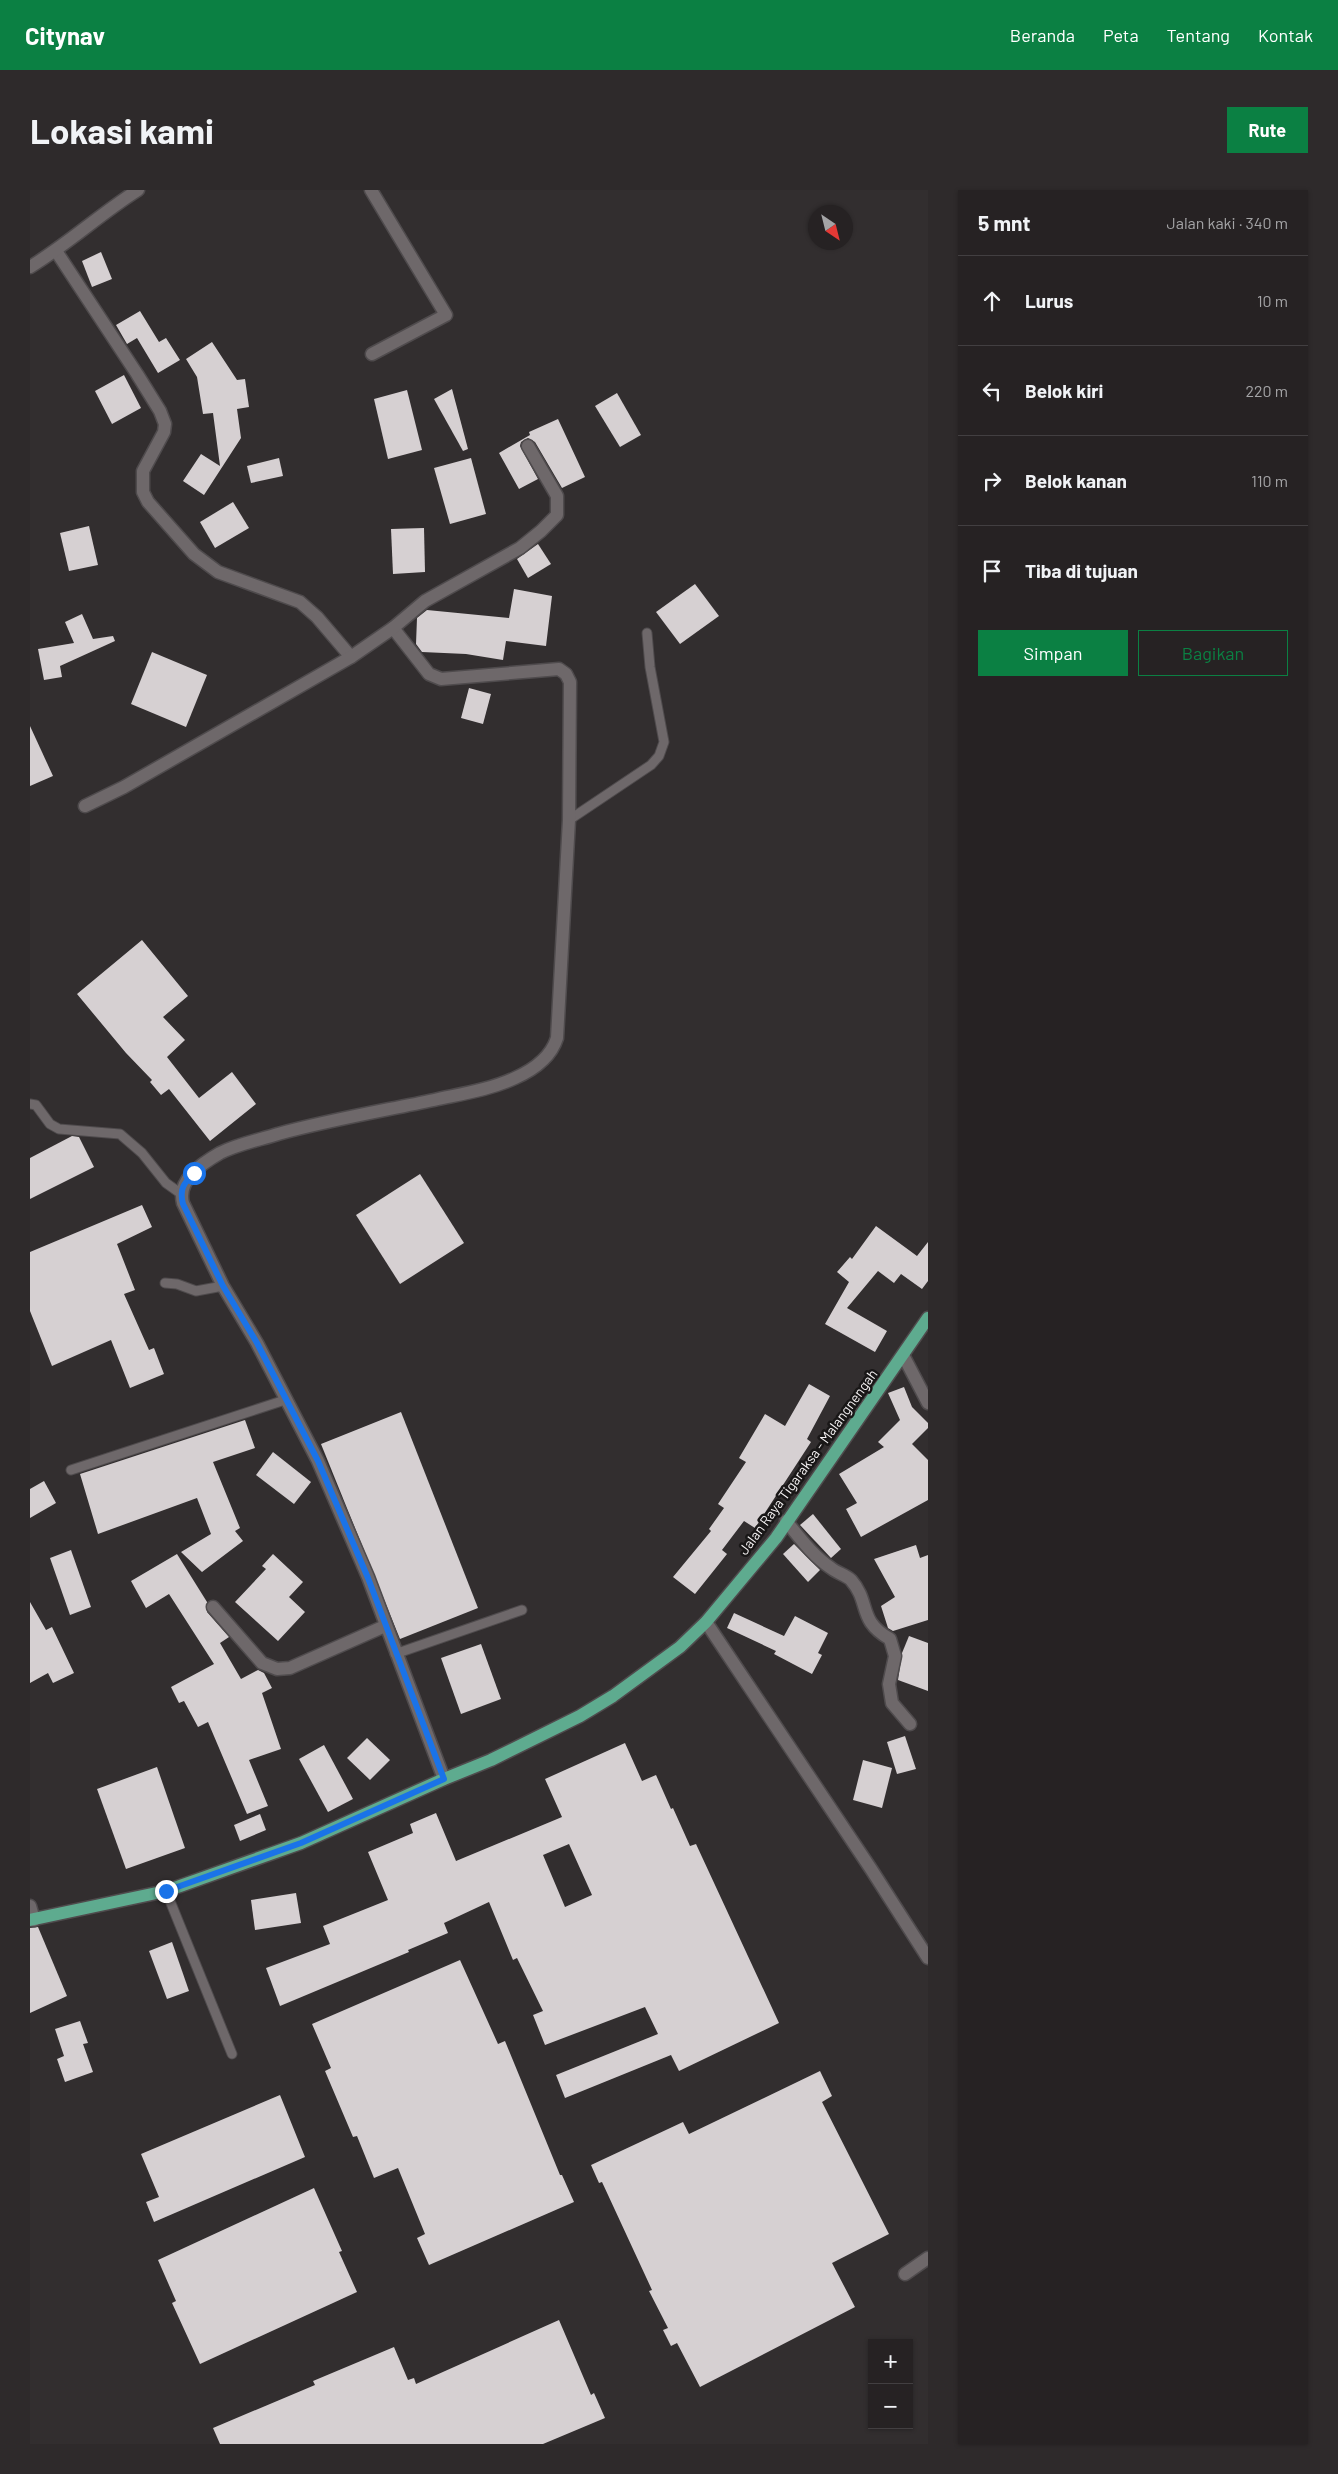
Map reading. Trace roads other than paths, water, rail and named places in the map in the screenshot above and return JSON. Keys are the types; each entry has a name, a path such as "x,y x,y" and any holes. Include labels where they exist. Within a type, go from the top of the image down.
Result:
{"main road":[{"name":"Jalan Raya Tigaraksa - Malangnengah","path":"32,1920 166,1891 301,1843 491,1760 580,1716 613,1696 680,1647 706,1622 776,1538 928,1318"}],"street":[{"path":"30,267 56,251 119,196 138,190"},
{"path":"371,190 446,315 372,354"},
{"path":"56,251 155,403 165,424 164,432 143,471 143,492 148,502 194,554 218,572 300,602 317,616 351,657"},
{"path":"84,806 124,787 351,657 393,628 425,601 520,548 541,531 557,515 557,496 528,446"},
{"path":"393,628 429,674 441,679 559,669 566,674 570,682 569,820 557,1038 553,1050 543,1060 516,1078 491,1088 291,1131 221,1153 202,1165 185,1182 180,1193 183,1204 223,1286 257,1343 318,1461 368,1578 395,1654 444,1779"},
{"path":"903,1355 928,1403"},
{"path":"786,1521 808,1548 831,1568 850,1580 860,1595 875,1631 890,1640 895,1656 889,1684 892,1703 910,1724"},
{"path":"213,1607 262,1663 277,1668 290,1668 385,1626"},
{"path":"706,1622 871,1869 928,1958"},
{"path":"30,1906 32,1920"},
{"path":"905,2274 928,2258"}],"lane":[{"path":"569,820 651,765 659,756 664,742 650,667 647,633"},
{"path":"30,1104 36,1105 50,1124 58,1129 120,1134 142,1153 166,1183 180,1193"},
{"path":"165,1283 177,1284 196,1291 223,1286"},
{"path":"71,1470 285,1400"},
{"path":"395,1654 522,1610"},
{"path":"166,1891 232,2054"}]}
